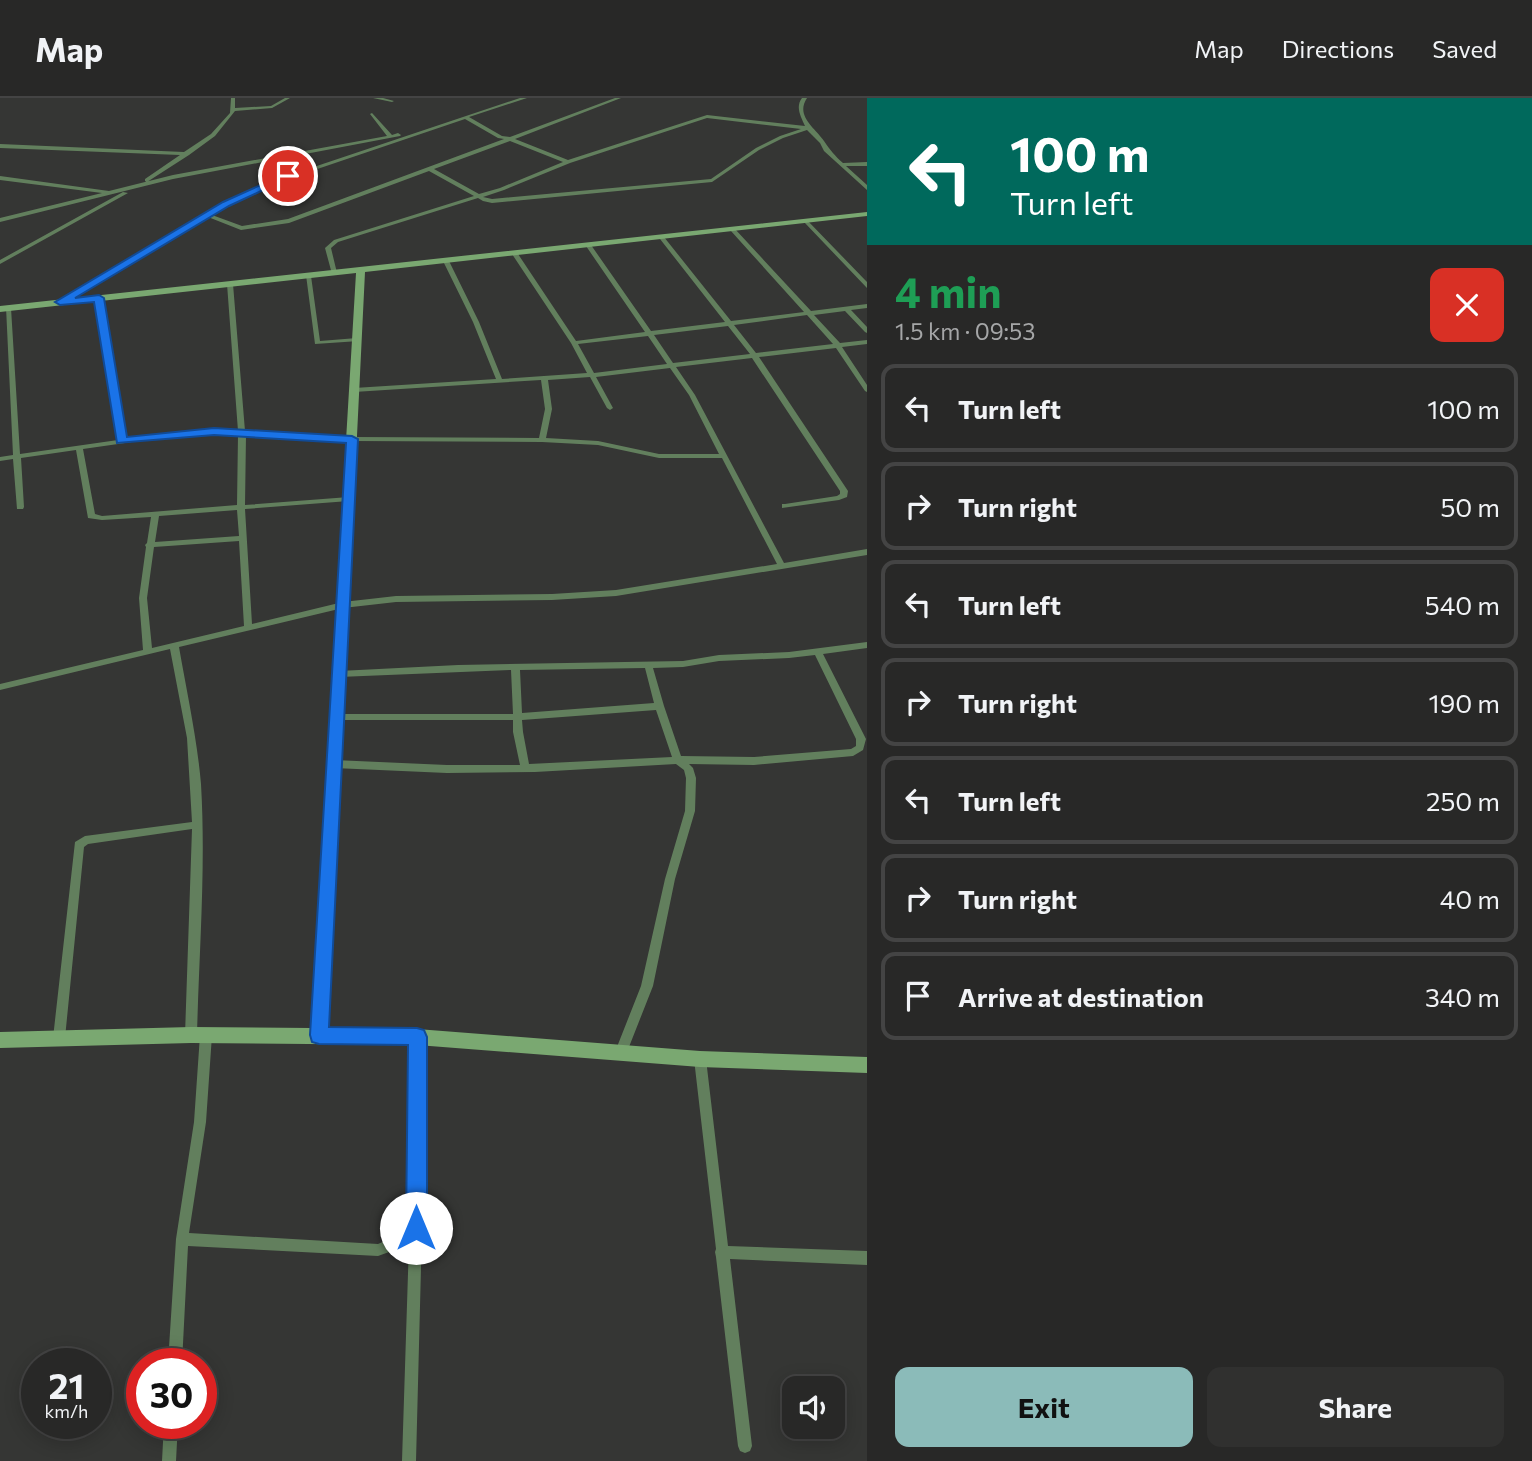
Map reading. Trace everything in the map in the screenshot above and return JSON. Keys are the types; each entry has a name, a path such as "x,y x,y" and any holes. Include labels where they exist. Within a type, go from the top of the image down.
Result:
{"street":[{"path":"0,262 140,185 213,135 232,110 233,98"},
{"path":"232,110 272,107 288,98"},
{"path":"375,98 392,101"},
{"path":"60,302 207,215 302,170 525,98"},
{"path":"207,215 241,228 289,221 619,98"},
{"path":"805,98 801,112 808,128 826,150 867,188"},
{"path":"372,114 390,136"},
{"path":"334,273 328,248 336,241 470,200 478,194 502,189 568,162 707,116 808,128"},
{"path":"465,117 500,138 510,139 568,162"},
{"path":"430,169 485,200 502,201 712,180 740,157 778,136 808,128"},
{"path":"0,220 140,185 409,134"},
{"path":"0,146 187,153"},
{"path":"844,164 867,164"},
{"path":"0,178 108,192"},
{"path":"20,507 4,308 867,214"},
{"path":"806,221 867,286"},
{"path":"733,230 837,344 867,390"},
{"path":"662,238 754,355 844,491 844,495 839,498 785,506"},
{"path":"589,246 692,395 781,564"},
{"path":"515,254 574,343 610,408"},
{"path":"446,261 477,322 500,381"},
{"path":"319,1035 361,270"},
{"path":"308,276 315,340 324,343 357,340"},
{"path":"230,284 231,325 242,433 241,506 248,628"},
{"path":"99,298 122,441"},
{"path":"574,343 867,306"},
{"path":"846,309 867,331"},
{"path":"354,390 592,375 867,342"},
{"path":"542,440 549,419 549,401 544,378"},
{"path":"0,460 181,433 242,433 352,439 542,440 598,443 659,456 722,456"},
{"path":"79,447 91,516 102,518 349,499"},
{"path":"148,652 143,598 155,514"},
{"path":"149,545 243,538"},
{"path":"0,687 342,605 396,599 552,597 615,593 867,552"},
{"path":"339,674 648,664 867,645"},
{"path":"174,646 192,751 196,825 200,1122 182,1239 176,1348"},
{"path":"334,764 447,769 526,768 678,760 754,761 853,752 860,747 861,739 817,651"},
{"path":"621,1052 647,986 670,879 690,811 691,778 688,768 678,760 648,664"},
{"path":"515,667 518,717 526,768"},
{"path":"337,717 518,717 659,706"},
{"path":"59,1038 79,845 85,840 196,825"},
{"path":"0,1040 199,1035 417,1037 700,1059 867,1065"},
{"path":"409,1461 416,1228 417,1037"},
{"path":"700,1059 745,1446"},
{"path":"182,1239 378,1250 398,1242 416,1228"},
{"path":"721,1252 867,1258"},
{"path":"169,1461 170,1439"}],"route":[{"path":"288,176 226,204 60,302 99,298 122,441 214,431 352,439 319,1035 417,1037 416,1228"}]}
